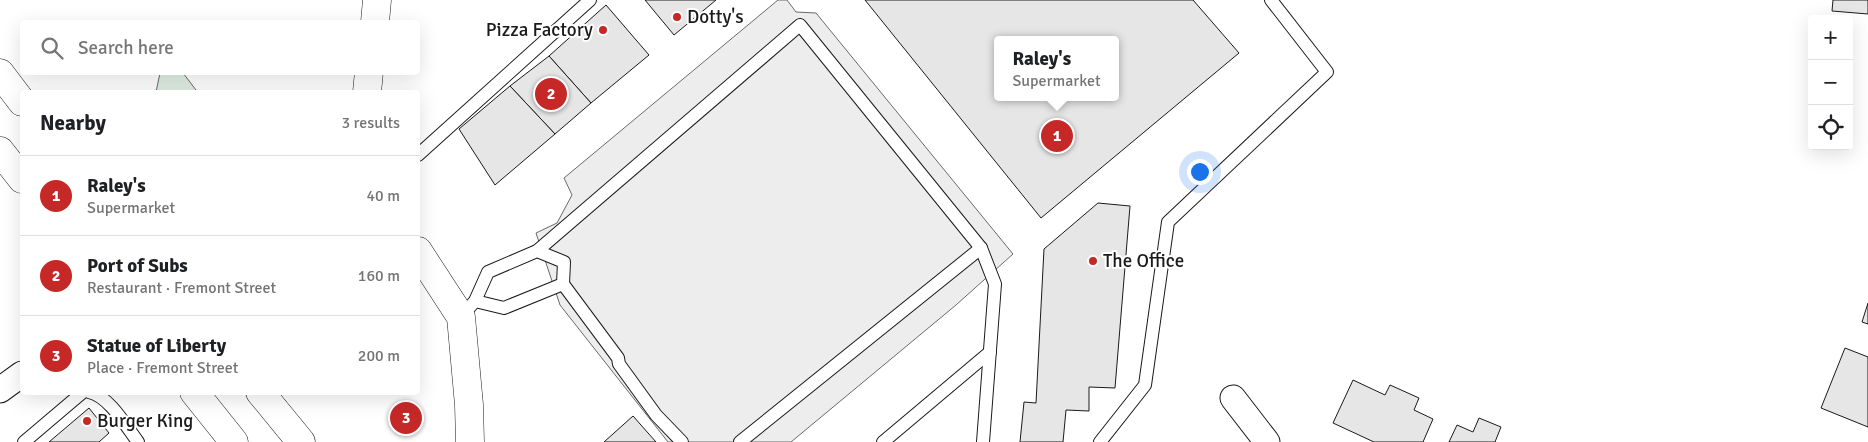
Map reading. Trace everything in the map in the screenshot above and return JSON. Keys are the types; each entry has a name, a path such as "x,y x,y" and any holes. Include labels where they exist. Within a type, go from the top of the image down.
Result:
{"main road":[{"path":"375,20 377,0"},
{"path":"0,73 20,99"},
{"path":"367,90 369,75"},
{"path":"0,151 20,176"},
{"path":"420,253 468,309 470,442"},
{"path":"196,395 234,442"},
{"path":"262,395 301,442"}],"street":[{"path":"0,390 20,375"},
{"path":"1234,398 1267,442"}],"lane":[{"path":"420,153 590,0"},
{"path":"1100,442 1146,385 1168,222 1326,72 1271,0"},
{"path":"563,284 504,308 468,309 488,272 537,251 800,25 981,248 995,284 983,442"},
{"path":"740,442 981,248"},
{"path":"537,251 564,262 563,284 618,358 618,364 656,415 682,442"},
{"path":"883,442 990,352"},
{"path":"24,442 79,395"},
{"path":"99,395 106,400 138,442"}],"green space":[{"path":"160,75 185,75 196,90 156,90"}],"shaded area":[{"path":"778,0 787,0 796,12 816,13 1013,254 956,305 791,442 668,442 560,305 536,233 557,223 572,195 564,178"}],"building":[{"name":"Dotty's","path":"645,0 716,0 674,35"},
{"path":"865,0 1193,0 1239,53 1041,218"},
{"path":"1833,0 1868,0 1868,14 1832,11"},
{"name":"Pizza Factory","path":"606,5 649,55 591,103 549,56"},
{"path":"549,56 591,103 555,134 510,86"},
{"path":"510,86 555,134 495,185 459,129"},
{"path":"1098,203 1130,206 1115,388 1089,387 1089,411 1066,410 1063,442 1020,442 1024,402 1036,403 1044,249"},
{"path":"1868,303 1868,324 1862,322"},
{"path":"1845,348 1868,357 1868,427 1821,408"},
{"path":"1353,380 1385,395 1390,385 1419,398 1414,410 1433,419 1423,442 1374,442 1333,423"},
{"name":"Burger King","path":"89,408 109,433 99,442 49,442"},
{"path":"633,416 656,442 604,442"},
{"path":"1479,418 1501,427 1495,442 1449,442 1457,425 1473,432"}],"place":[{"name":"Dotty's","path":"677,17"},
{"name":"Pizza Factory","path":"603,30"},
{"name":"Port of Subs","path":"551,94"},
{"name":"Raley's","path":"1057,136"},
{"name":"The Office","path":"1093,261"},
{"name":"Statue of Liberty","path":"406,418"},
{"name":"Burger King","path":"87,421"}]}
